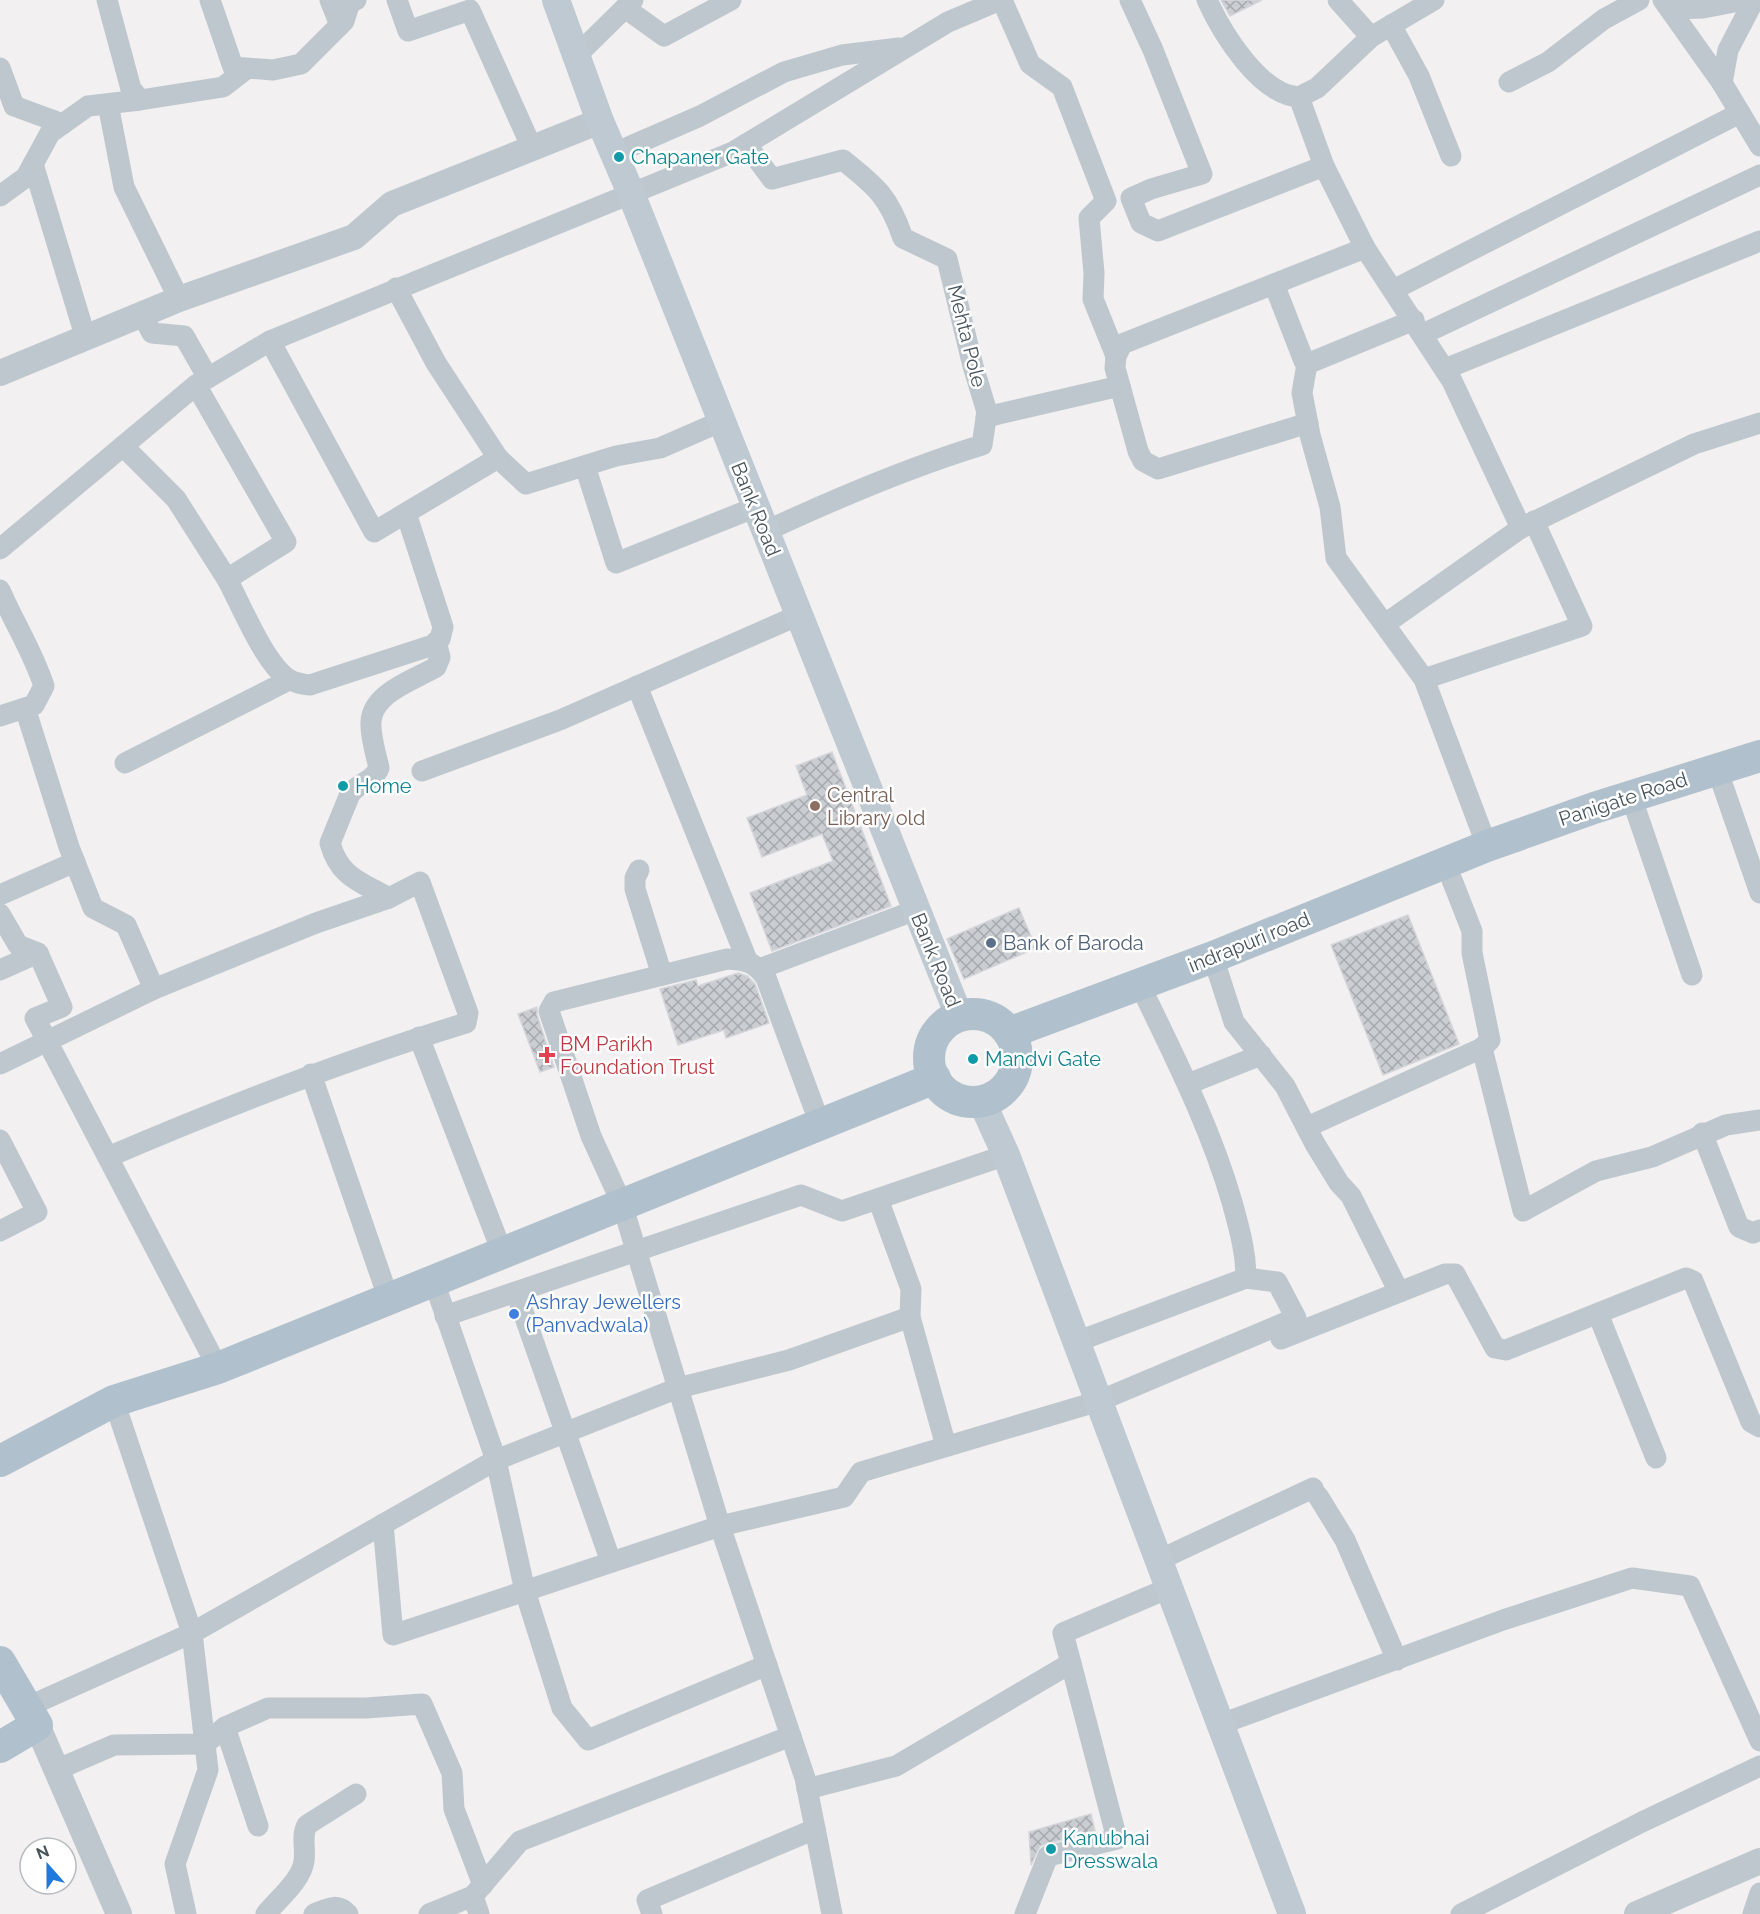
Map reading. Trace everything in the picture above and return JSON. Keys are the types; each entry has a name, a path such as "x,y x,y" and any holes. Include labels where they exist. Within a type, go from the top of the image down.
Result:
{"main road":[{"name":"Bank Road","path":"556,0 600,121 615,153 959,1017"},
{"name":"Panigate Road","path":"1487,846 1634,805 1719,777 1760,756"},
{"path":"1719,777 1760,772"},
{"path":"1215,965 1452,880 1634,805"},
{"name":"indrapuri road","path":"1012,1040 1215,965 1487,846"},
{"path":"973,1014 987,1016 1004,1025 1018,1058 1012,1081 1005,1090 982,1102 958,1101 946,1095 931,1074 928,1060 930,1046 941,1028 959,1017 973,1014"},
{"path":"0,1461 114,1401 218,1368 388,1297 935,1078"},
{"path":"982,1102 1006,1155 1292,1914"},
{"path":"0,1662 32,1716 0,1747"}],"street":[{"path":"107,0 130,89 140,100"},
{"path":"210,0 233,67 245,70 273,70 301,64 344,21 350,2 356,0"},
{"path":"330,0 340,25"},
{"path":"397,0 408,31 470,10 532,148"},
{"path":"576,56 629,4 664,36 731,0"},
{"path":"0,549 202,381 270,341 746,144 948,22 1001,0 1030,64 1062,87 1106,201 1089,218 1095,273 1093,299 1116,356 1120,386 1138,451 1143,461 1158,469 1308,423"},
{"path":"1130,0 1153,50 1202,174 1151,189 1131,198 1141,223 1158,231 1324,166"},
{"path":"1207,0 1253,70 1275,90 1299,97 1317,88 1371,37 1434,0"},
{"path":"1338,0 1371,37"},
{"path":"1509,82 1548,62 1604,19 1639,0"},
{"path":"1667,4 1702,8 1744,0"},
{"path":"1722,83 1728,50 1754,0"},
{"path":"1667,4 1722,83 1760,146"},
{"path":"1391,25 1419,76 1451,156"},
{"path":"615,153 700,116 784,72 842,55 906,48"},
{"path":"0,68 14,106 63,124"},
{"path":"0,196 26,177 50,133 88,106 223,87 245,70"},
{"path":"1299,97 1324,166 1365,248 1445,369 1582,626 1424,679"},
{"path":"108,104 124,187 179,299"},
{"path":"1393,290 1740,113"},
{"path":"0,373 179,299 354,237 392,204 600,121"},
{"name":"Mehta Pole","path":"746,144 772,179 843,160 877,187 894,211 903,238 947,260 986,417 982,445 925,462 840,497 761,519"},
{"path":"33,164 86,339"},
{"path":"1308,364 1418,327 1760,175"},
{"path":"1445,369 1760,241"},
{"path":"1116,356 1122,344 1365,248"},
{"path":"1274,284 1304,361 1308,364"},
{"path":"396,288 436,363 498,458 526,484 616,456 660,448 722,422"},
{"path":"142,315 152,333 184,336 202,381 286,542 227,579"},
{"path":"270,341 374,532 498,458"},
{"path":"1308,364 1302,393 1330,507 1336,558 1424,679 1487,846"},
{"path":"986,417 1120,386"},
{"path":"1385,624 1528,525 1694,444 1760,423"},
{"path":"123,446 176,499 227,579 274,667 289,680 310,685 440,639 443,627 406,513"},
{"path":"585,466 616,563 761,519"},
{"path":"0,590 16,627 34,656 44,686 34,705 0,716"},
{"path":"422,771 560,720 799,615"},
{"path":"390,898 352,878 338,865 330,843 350,794 355,788 377,775 379,768 370,724 374,706 382,698 436,667 440,657 436,642"},
{"path":"125,763 289,680"},
{"path":"637,686 753,964 766,978 820,1124"},
{"path":"25,708 75,862 93,908 126,925 154,988"},
{"path":"1719,777 1760,893"},
{"path":"1634,805 1692,975"},
{"path":"0,894 75,862"},
{"path":"639,870 635,878 635,889 662,975"},
{"path":"1307,1127 1482,1048 1490,1040 1472,953 1472,931 1452,880"},
{"path":"0,1064 154,988 316,923 390,898 420,882 468,1013 466,1023 311,1074 108,1157"},
{"path":"832,1914 807,1789 791,1736 720,1526 622,1204 591,1136 549,1011 554,1002 728,959 753,964 916,910"},
{"path":"0,914 18,945 38,953 62,1007 35,1018 218,1368"},
{"path":"0,970 38,953"},
{"path":"1215,965 1234,1022 1285,1086 1339,1183 1351,1196 1399,1292"},
{"path":"1144,993 1188,1084 1223,1171 1246,1252 1246,1278"},
{"path":"419,1037 502,1252"},
{"path":"1482,1048 1523,1211 1596,1171 1652,1157 1702,1133 1726,1125 1760,1120"},
{"path":"1188,1084 1261,1055"},
{"path":"311,1074 388,1297"},
{"path":"1702,1133 1739,1227 1753,1233 1760,1230"},
{"path":"0,1140 37,1212 0,1231"},
{"path":"445,1316 801,1195 842,1211 1006,1155"},
{"path":"878,1199 912,1289 910,1317 946,1446"},
{"path":"383,1524 393,1635 720,1526 844,1497 861,1472 946,1446 1100,1405 1445,1274 1455,1274 1495,1348 1506,1350 1686,1278 1693,1281 1751,1422 1760,1427"},
{"path":"1076,1342 1246,1278 1277,1282 1296,1318 1100,1405"},
{"path":"433,1279 496,1460 525,1591 562,1708 588,1740 767,1665"},
{"path":"516,1292 611,1562"},
{"path":"1598,1314 1656,1458"},
{"path":"119,1914 32,1716 192,1633 496,1460 678,1388 789,1360 910,1317"},
{"path":"114,1401 192,1633 208,1770 174,1864 186,1914"},
{"path":"1159,1560 1316,1492 1345,1540 1397,1660"},
{"path":"1221,1724 1503,1620 1632,1578 1690,1586 1760,1741"},
{"path":"1025,1914 1048,1856 1117,1839 1063,1633 1169,1588"},
{"path":"807,1789 896,1766 1071,1663"},
{"path":"56,1770 114,1744 205,1744 225,1726 268,1708 366,1708 422,1704 452,1773 454,1809 479,1898"},
{"path":"225,1726 258,1826"},
{"path":"429,1914 479,1898 520,1841 791,1736"},
{"path":"1461,1914 1642,1822 1760,1766"},
{"path":"266,1914 301,1872 304,1863 304,1830 307,1825 356,1794"},
{"path":"652,1914 647,1900 815,1829"},
{"path":"1647,1912 1760,1863"},
{"path":"1753,1914 1760,1893"},
{"path":"314,1914 334,1906 342,1908 348,1914"}],"building":[{"path":"1221,0 1262,0 1230,16"},
{"path":"832,752 891,906 772,951 750,893 833,861 822,834 762,857 747,818 807,795 796,766"},
{"name":"Bank of Baroda","path":"1019,908 1036,948 964,979 947,939"},
{"path":"1408,915 1459,1044 1383,1075 1331,945"},
{"path":"738,973 747,976 755,984 769,1023 726,1038 724,1030 678,1045 660,989 696,980 698,986"},
{"path":"537,1007 537,1015 554,1067 540,1072 518,1014"},
{"path":"1091,1814 1095,1831 1040,1846 1031,1865 1029,1832"}],"place":[{"name":"Chapaner Gate","path":"619,157"},
{"name":"Home","path":"343,786"},
{"name":"Central Library old","path":"815,806"},
{"name":"Bank of Baroda","path":"991,943"},
{"name":"BM Parikh Foundation Trust","path":"547,1055"},
{"name":"Mandvi Gate","path":"973,1059"},
{"name":"Ashray Jewellers (Panvadwala)","path":"514,1314"},
{"name":"Kanubhai Dresswala","path":"1051,1849"}]}
